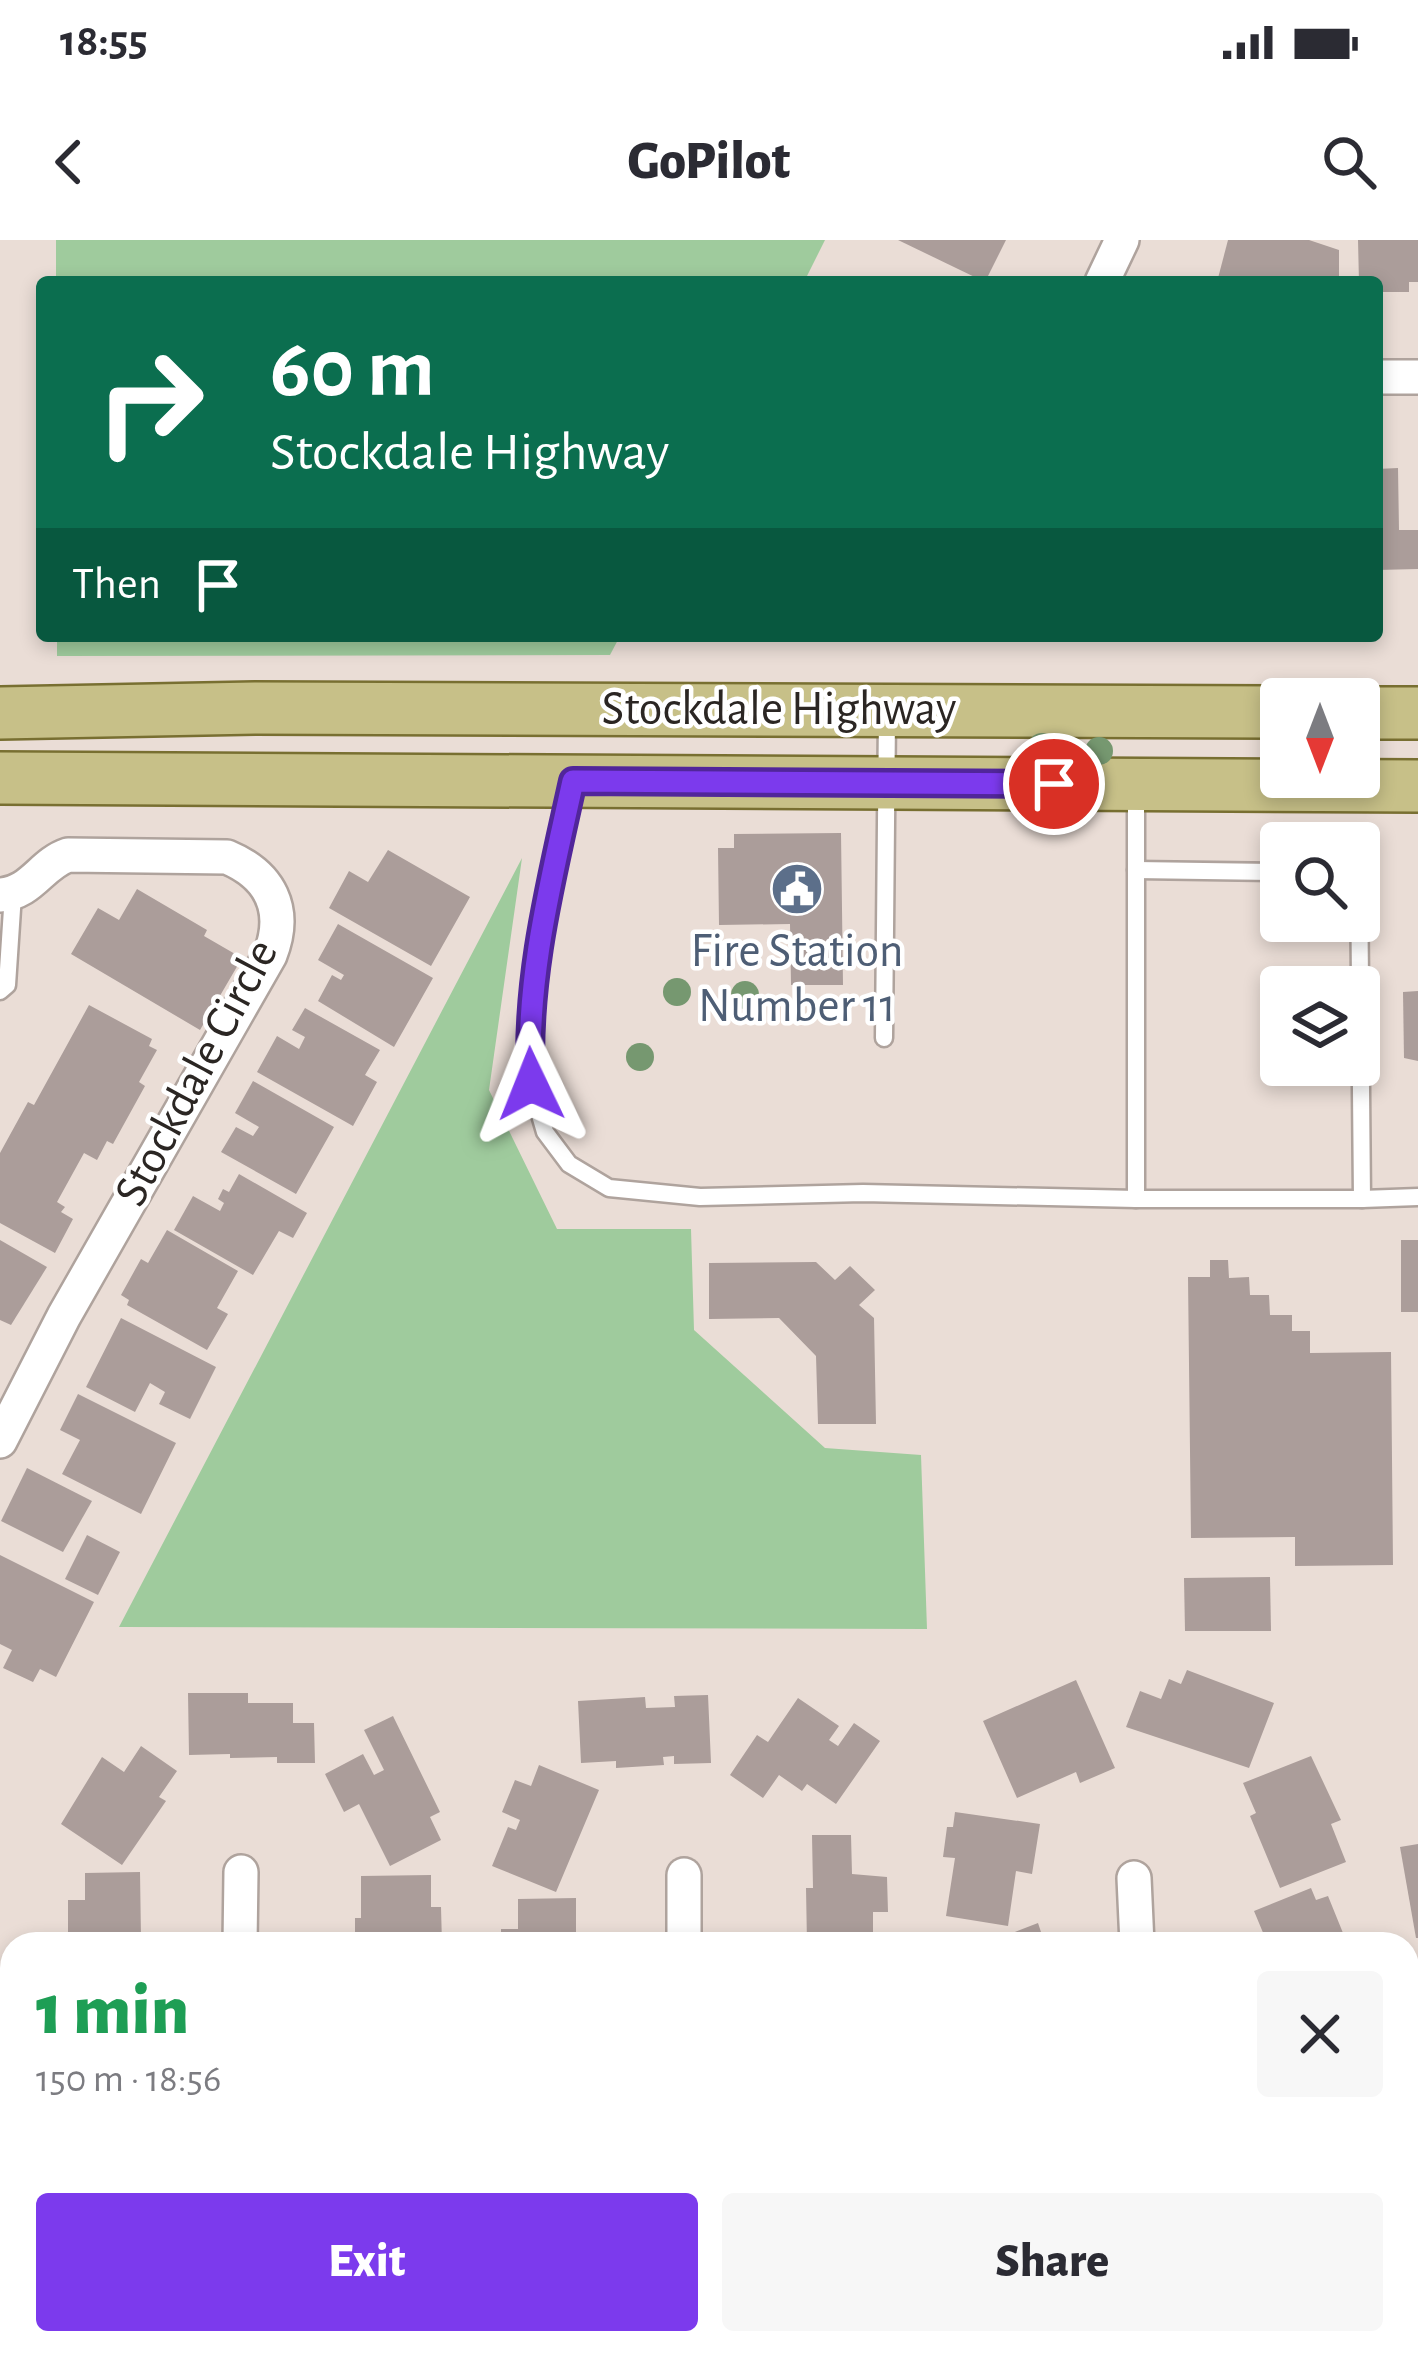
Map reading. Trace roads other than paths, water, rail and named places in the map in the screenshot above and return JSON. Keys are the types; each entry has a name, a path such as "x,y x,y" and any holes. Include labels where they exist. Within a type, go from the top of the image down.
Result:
{"main road":[{"name":"Stockdale Highway","path":"0,713 255,708 1260,712"},
{"name":"Stockdale Highway","path":"366,780 419,752 472,744 494,709"},
{"path":"1380,713 1418,713"},
{"name":"Stockdale Highway","path":"0,778 1418,786"}],"street":[{"path":"1105,276 1122,240"},
{"path":"1383,377 1418,377"},
{"name":"Stockdale Circle","path":"0,1441 64,1316 271,955 278,934 278,907 268,884 250,867 226,857 68,854 53,860 31,885 7,894"},
{"path":"241,1872 241,1932"},
{"path":"684,1875 684,1932"},
{"path":"1134,1878 1136,1932"}],"lane":[{"path":"884,1038 887,710"},
{"path":"573,781 537,955 528,1027 531,1084 545,1132 569,1164 609,1188 700,1197 863,1193 1418,1197"},
{"path":"1136,784 1136,1198"},
{"path":"1136,870 1260,872"},
{"name":"Stockdale Circle","path":"0,991 7,985 7,894"},
{"path":"1360,942 1362,1198"}],"place":[{"name":"Fire Station Number 11","path":"797,889"}]}
